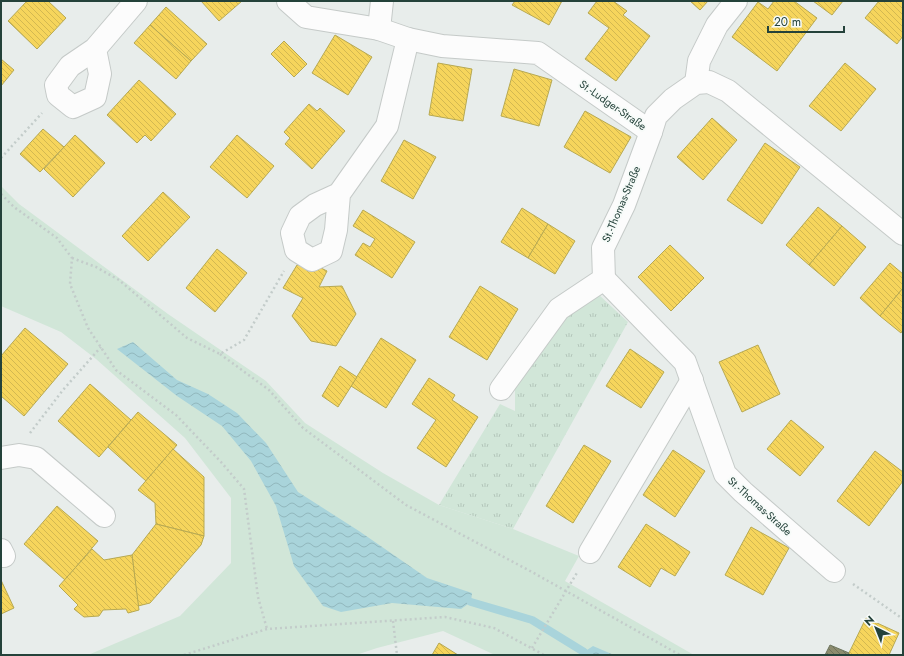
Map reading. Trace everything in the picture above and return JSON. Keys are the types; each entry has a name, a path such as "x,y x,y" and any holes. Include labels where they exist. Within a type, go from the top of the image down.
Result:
{"street":[{"path":"95,49 100,74 95,97 73,107 58,96 56,85 70,66 95,49 136,1"},
{"name":"St.-Ludger-Straße","path":"288,1 306,17 379,28 408,38 442,46 538,53 651,132 656,116 673,99 696,83"},
{"path":"379,28 382,1"},
{"path":"736,1 717,25 699,61 696,83 709,82 728,91 903,234"},
{"path":"339,194 336,230 332,251 312,260 296,250 292,233 300,216 315,205 339,194 387,126 408,38"},
{"name":"St.-Thomas-Straße","path":"651,132 624,205 603,248 604,279 685,362 725,474 743,492 834,571"},
{"path":"500,389 559,310 604,279"},
{"path":"590,552 692,380"},
{"path":"1,458 19,455 36,458 104,516"}],"path":[{"path":"1,158 58,96"},
{"path":"1,194 14,207 57,238 72,258 96,267 119,280 187,338 220,354 269,390 303,428 406,505 567,591 680,655"},
{"path":"220,354 244,340 296,250"},
{"path":"72,258 70,284 88,328 116,370 176,415 221,462 244,489 258,597 267,629"},
{"path":"25,436 30,433 63,390 101,347"},
{"path":"532,648 590,552"},
{"path":"834,571 903,619"},
{"path":"184,655 267,629 393,622 445,617 494,628 544,655"},
{"path":"393,622 397,655"}],"green space":[{"path":"1,186 19,204 168,314 266,381 305,423 383,473 439,505 513,529 579,556 565,581 694,655 495,655 443,631 356,655 88,655 180,616 231,563 231,498 185,438 96,359 61,332 1,306"},
{"path":"597,293 628,322 513,529 439,505 500,404 515,411 515,380 566,315"}],"water":[{"path":"133,342 177,380 208,394 237,413 266,443 298,492 359,531 427,578 472,593 471,602 461,609 392,603 341,612 323,606 294,566 276,506 251,461 222,426 177,396 117,349"},
{"path":"593,646 614,655 584,655 584,652"}],"building: Wohnen":[{"path":"27,1 48,1 66,18 37,49 8,21"},
{"path":"201,1 242,1 219,21"},
{"path":"515,1 562,1 549,25 512,5"},
{"path":"597,1 613,1 627,11 623,15 650,36 616,81 585,59 609,28 588,13"},
{"path":"690,1 708,1 700,10"},
{"path":"774,1 794,1 817,18 777,71 732,37 758,2 768,9"},
{"path":"813,1 843,1 832,15"},
{"path":"879,1 903,1 903,36 897,44 865,18"},
{"path":"166,7 207,44 191,61 150,25"},
{"path":"150,25 191,61 176,79 134,43"},
{"path":"335,35 372,57 348,95 312,73"},
{"path":"284,41 307,64 294,77 271,54"},
{"path":"1,59 14,70 1,86"},
{"path":"438,63 472,69 463,121 429,115"},
{"path":"845,63 876,89 841,131 809,106"},
{"path":"514,69 552,80 539,126 501,116"},
{"path":"139,80 176,114 151,141 145,135 137,143 107,115"},
{"path":"309,104 317,111 320,108 345,131 312,169 285,144 290,138 284,132"},
{"path":"585,111 631,137 610,173 564,147"},
{"path":"712,118 737,140 703,180 677,157"},
{"path":"43,129 64,147 40,172 20,154"},
{"path":"75,135 105,163 73,197 44,169"},
{"path":"237,135 274,166 247,198 210,167"},
{"path":"404,140 436,157 413,199 381,181"},
{"path":"765,143 800,167 762,224 727,200"},
{"path":"163,192 190,217 148,261 122,236"},
{"path":"818,207 842,226 809,265 786,245"},
{"path":"522,208 548,224 528,258 501,242"},
{"path":"363,210 415,242 392,278 355,255 363,243 370,247 375,239 353,226"},
{"path":"548,224 575,241 555,274 528,258"},
{"path":"842,226 866,247 834,286 809,265"},
{"path":"670,245 704,278 671,311 638,277"},
{"path":"217,249 247,273 215,312 186,288"},
{"path":"890,263 903,274 903,288 880,316 860,298"},
{"path":"297,265 317,266 327,271 319,287 342,286 356,314 336,346 311,341 292,316 303,298 283,288"},
{"path":"480,286 518,309 487,360 449,337"},
{"path":"903,288 903,330 901,333 880,316"},
{"path":"25,328 68,364 24,416 1,396 1,356"},
{"path":"381,338 416,360 386,408 351,386"},
{"path":"758,345 780,394 742,412 719,362"},
{"path":"630,349 664,372 641,408 606,386"},
{"path":"340,366 357,377 338,407 322,396"},
{"path":"429,378 455,395 452,400 478,417 446,467 417,448 436,420 412,404"},
{"path":"90,384 131,420 99,457 58,421"},
{"path":"138,412 177,445 146,481 108,447"},
{"path":"791,420 824,447 800,476 767,449"},
{"path":"584,445 611,461 573,523 546,506"},
{"path":"173,449 204,477 204,536 156,524 155,503 138,490"},
{"path":"673,450 705,471 675,517 643,495"},
{"path":"875,451 903,472 903,481 869,526 837,501"},
{"path":"57,506 98,541 65,580 24,544"},
{"path":"156,524 204,536 201,545 150,603 138,606 132,555"},
{"path":"646,524 690,552 675,576 661,568 650,587 618,567"},
{"path":"751,527 789,548 763,595 725,575"},
{"path":"92,549 104,560 132,555 139,610 128,613 126,609 103,610 99,616 84,617 74,609 78,605 59,586"},
{"path":"1,580 14,608 1,614"},
{"path":"866,618 899,633 889,655 848,655"},
{"path":"439,643 458,655 432,655"}],"building: Industrie":[{"path":"830,645 849,653 848,655 825,655"}],"waterway":[{"path":"471,602 532,620 584,652"}]}
